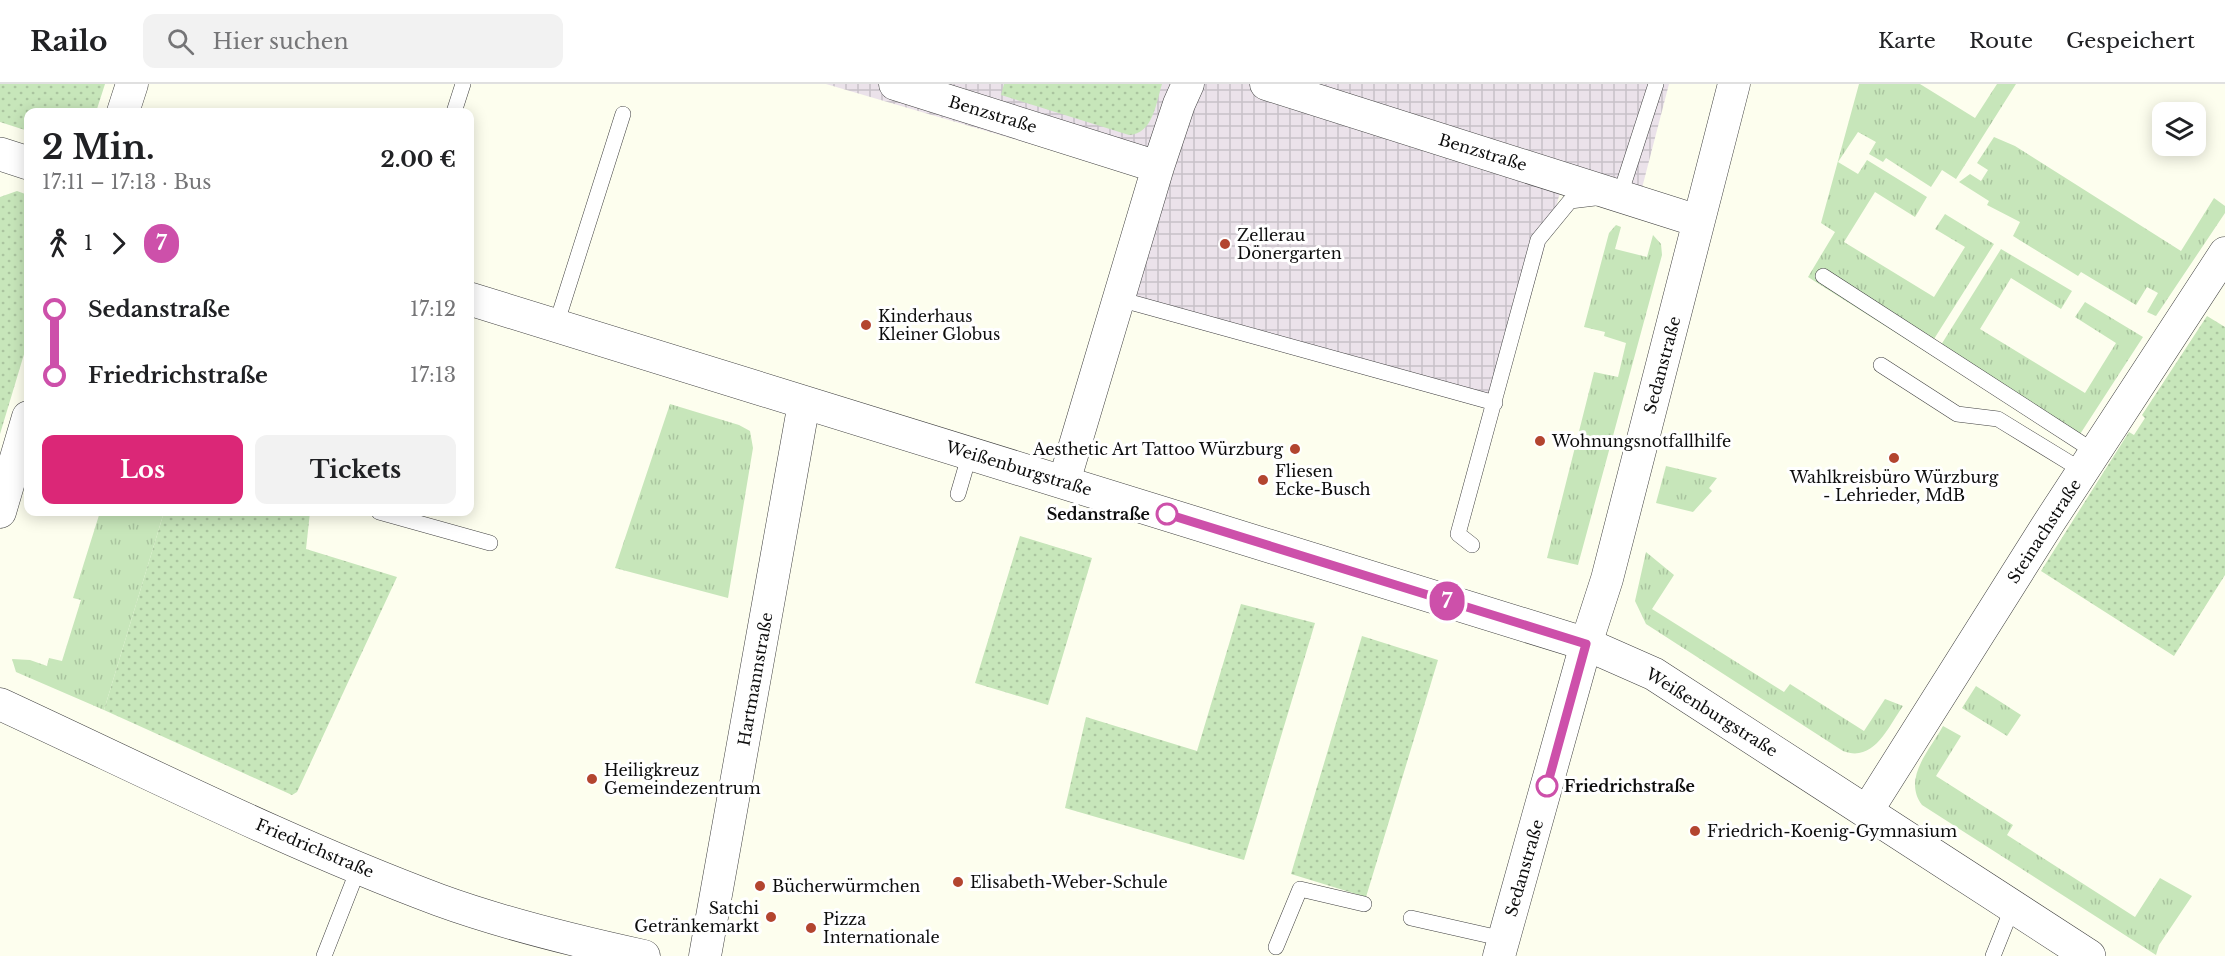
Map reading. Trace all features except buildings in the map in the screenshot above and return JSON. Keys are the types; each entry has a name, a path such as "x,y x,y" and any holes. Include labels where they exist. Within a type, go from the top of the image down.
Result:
{"street":[{"path":"124,108 132,84"},
{"name":"Benzstraße","path":"896,84 1158,167"},
{"path":"1064,482 1158,167 1188,84"},
{"name":"Benzstraße","path":"1266,84 1698,221"},
{"name":"Sedanstraße","path":"1502,948 1586,644 1607,579 1734,84"},
{"path":"0,154 24,162"},
{"name":"Steinachstraße","path":"1867,811 2089,461 2221,270"},
{"name":"Weißenburgstraße","path":"474,300 1586,644 1654,674 2013,906 2072,951"},
{"name":"Hartmannstraße","path":"705,956 804,403"},
{"path":"0,512 24,431"},
{"name":"Friedrichstraße","path":"0,704 244,818 440,900 577,941 644,956"}],"lane":[{"path":"455,108 463,84"},
{"path":"1472,545 1458,534 1538,240 1570,201 1620,195 1656,84"},
{"path":"556,325 623,114"},
{"path":"1823,276 2089,461"},
{"path":"1119,299 1495,403"},
{"path":"1881,365 1957,414 1998,419 2089,461"},
{"path":"958,494 970,453"},
{"path":"393,516 490,543"},
{"path":"324,956 359,867"},
{"path":"1276,947 1300,889 1364,904"},
{"path":"1993,956 2013,906"},
{"path":"1411,918 1502,948"}],"shaded area":[{"path":"826,84 1669,84 1642,188 1563,182 1498,412 1126,309 1140,176"}],"green space":[{"path":"0,84 105,84 97,108 24,108 24,130 0,122"},
{"path":"1004,84 1162,84 1148,123 1137,133 1129,135 1001,95"},
{"path":"1859,84 1920,84 1975,118 1997,84 2016,84 1956,179 1942,170 1931,187 1886,158 1883,162 1869,154 1876,142 1858,132 1838,162 1858,174 1867,160 1927,197 1915,217 1875,192 1844,242 1934,297 1965,247 1935,229 1945,214 1994,244 1934,339 1941,345 2001,249 2072,291 2061,309 2011,278 1980,329 2085,393 2116,343 2075,317 2085,302 2143,337 2073,445 1808,277 1835,232 1821,223"},
{"path":"1994,137 2015,146 2181,251 2214,198 2225,206 2225,213 2156,316 2147,312 2158,293 2147,287 2136,305 2081,272 2078,276 2013,236 2020,222 1987,205 1989,201 1959,182 1970,174 1981,181 1988,170 1977,163"},
{"path":"17,191 24,194 24,354 0,434 0,197"},
{"path":"1616,225 1621,227 1615,249 1647,257 1653,235 1661,244 1662,255 1578,565 1547,558 1594,372 1618,377 1626,343 1604,336 1605,332 1584,327 1609,233"},
{"path":"2207,316 2225,327 2225,575 2174,656 2041,571 2129,432 2134,435 2145,418 2142,415"},
{"path":"670,404 739,425 750,431 753,448 728,598 615,568"},
{"path":"1666,466 1717,478 1709,488 1712,491 1693,512 1656,503"},
{"path":"99,516 163,516 104,710 16,672 12,659 30,660 47,666 49,658 62,661 81,600 73,598"},
{"path":"163,516 310,516 306,549 397,577 297,792 292,795 104,710"},
{"path":"1020,536 1092,558 1048,705 975,683"},
{"path":"1646,552 1674,575 1652,609 1784,692 1790,684 1864,731 1885,699 1903,706 1886,733 1872,748 1863,752 1843,751 1646,624 1635,601"},
{"path":"1241,604 1315,623 1244,860 1065,808 1086,717 1197,751"},
{"path":"1362,636 1438,660 1366,897 1291,874"},
{"path":"1976,686 2021,715 2007,736 1962,708"},
{"path":"1943,726 1961,736 1936,776 2013,825 2007,835 2135,917 2160,878 2192,896 2159,945 2156,955 1922,805 1915,785 1916,774 1925,754"}],"bus line":[{"name":"7","path":"1167,514 1586,644 1547,786"}],"place":[{"name":"Zellerau Dönergarten","path":"1225,244"},
{"name":"Kinderhaus Kleiner Globus","path":"866,325"},
{"name":"Wohnungsnotfallhilfe","path":"1540,441"},
{"name":"Aesthetic Art Tattoo Würzburg","path":"1295,449"},
{"name":"Wahlkreisbüro Würzburg - Lehrieder, MdB","path":"1894,458"},
{"name":"Fliesen Ecke-Busch","path":"1263,480"},
{"name":"Sedanstraße","path":"1167,514"},
{"name":"Heiligkreuz Gemeindezentrum","path":"592,779"},
{"name":"Friedrichstraße","path":"1547,786"},
{"name":"Friedrich-Koenig-Gymnasium","path":"1695,831"},
{"name":"Elisabeth-Weber-Schule","path":"958,882"},
{"name":"Bücherwürmchen","path":"760,886"},
{"name":"Satchi Getränkemarkt","path":"771,917"},
{"name":"Pizza Internationale","path":"811,928"}]}
